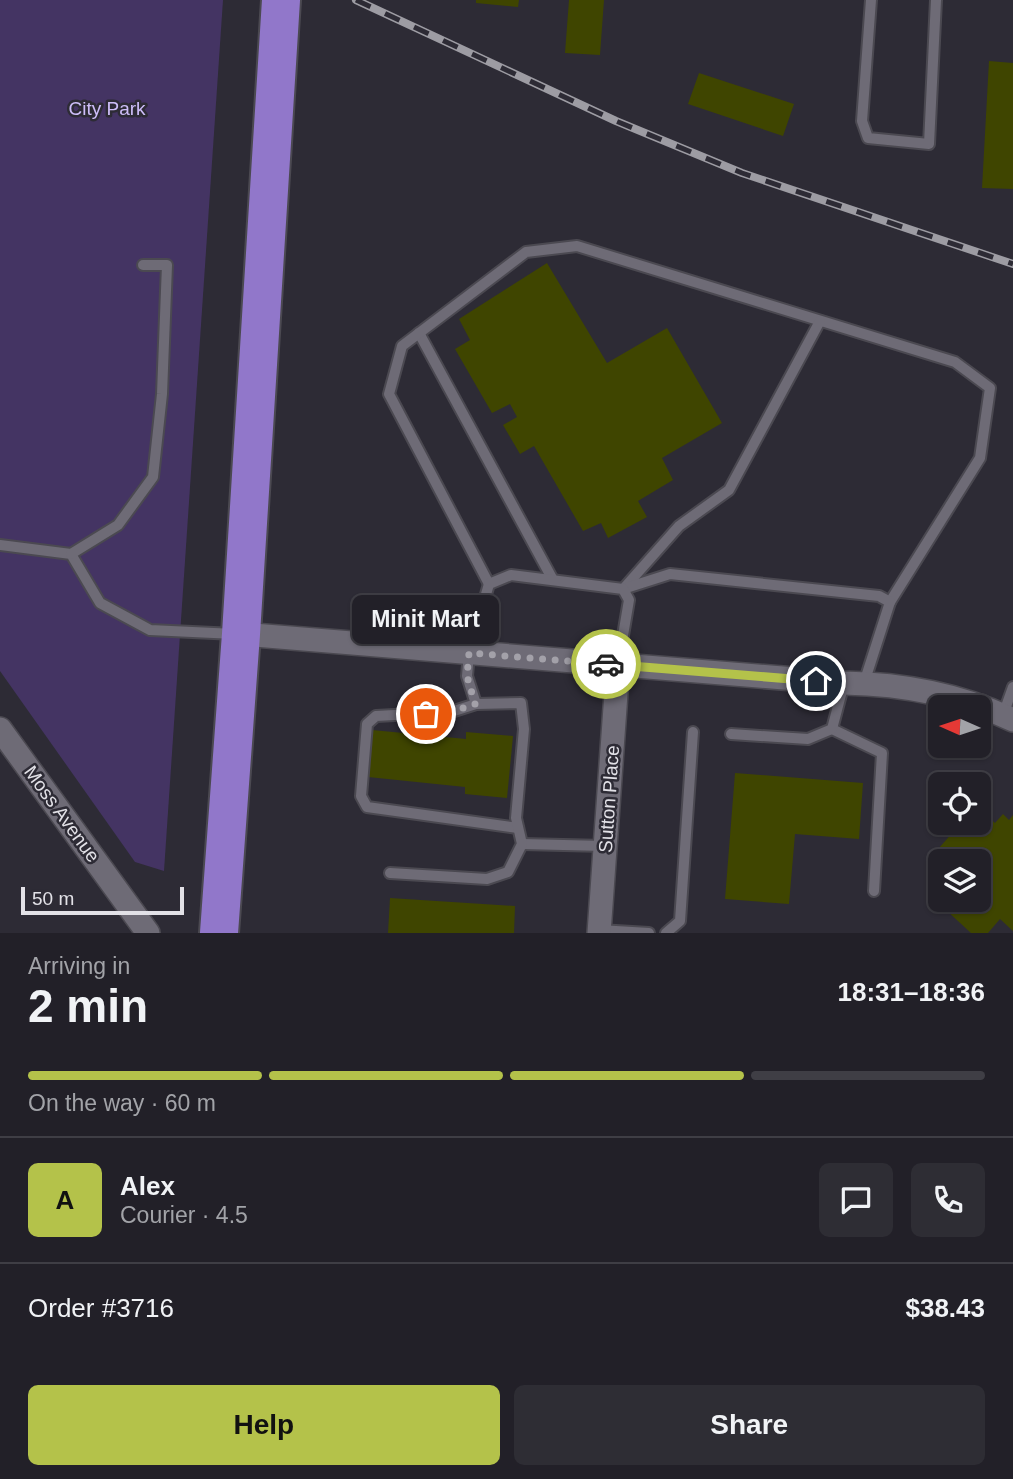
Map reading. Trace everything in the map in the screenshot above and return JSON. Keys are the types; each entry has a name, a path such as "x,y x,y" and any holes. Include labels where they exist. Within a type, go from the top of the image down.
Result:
{"highway":[{"path":"219,933 241,634 281,0"}],"street":[{"path":"241,634 919,689 961,699 1008,718"},
{"name":"Sutton Place","path":"599,931 618,665"},
{"name":"Moss Avenue","path":"0,729 148,933"}],"lane":[{"path":"871,0 862,121 868,138 929,144 936,0"},
{"path":"475,704 467,676 469,653 489,584 389,394 402,346 526,252 577,246 955,362 990,388 980,458 890,601 832,729 808,739 731,734"},
{"path":"0,545 71,554 118,525 153,477 162,394 167,265 143,265"},
{"path":"623,589 679,526 729,490 820,321"},
{"path":"419,333 553,580"},
{"path":"71,554 100,603 150,630 241,634"},
{"path":"489,584 511,575 623,589 670,574 879,596 890,601"},
{"path":"618,665 629,600 623,589"},
{"path":"1008,718 1013,687"},
{"path":"390,873 487,878 508,872 522,844 516,818 524,729 521,703 475,704 451,712 376,716 368,724 361,796 368,807 518,828"},
{"path":"832,729 882,753 874,891"},
{"path":"666,933 680,921 693,732"},
{"path":"522,844 605,846"},
{"path":"599,931 649,933"}],"green space":[{"name":"City Park","path":"0,0 223,0 164,871 135,862 0,671"}],"building":[{"path":"476,0 519,0 518,7 476,3"},
{"path":"569,0 604,0 600,55 565,53"},
{"path":"989,61 1013,63 1013,189 982,188"},
{"path":"699,73 794,104 783,136 688,104"},
{"path":"547,263 607,363 667,328 722,423 662,458 673,480 638,501 647,517 608,538 601,523 583,531 534,446 520,454 503,425 517,417 510,404 492,413 455,349 470,340 459,319"},
{"path":"372,730 466,739 466,732 513,736 507,798 465,794 465,787 368,777"},
{"path":"735,773 863,783 859,839 795,834 789,904 725,899"},
{"path":"1003,814 1009,820 1013,815 1013,931 1000,919 988,933 971,933 948,912 991,912 991,849 938,849 950,835 991,835 991,819 995,823"},
{"path":"390,898 515,906 514,933 388,933"}],"railway":[{"path":"356,0 616,121 742,173 1013,264"}],"way so far":[{"path":"426,714 451,712 475,704 467,676 469,653 606,664"}],"place":[{"name":"Minit Mart","path":"426,714"}],"route":[{"path":"606,664 816,681"}]}
